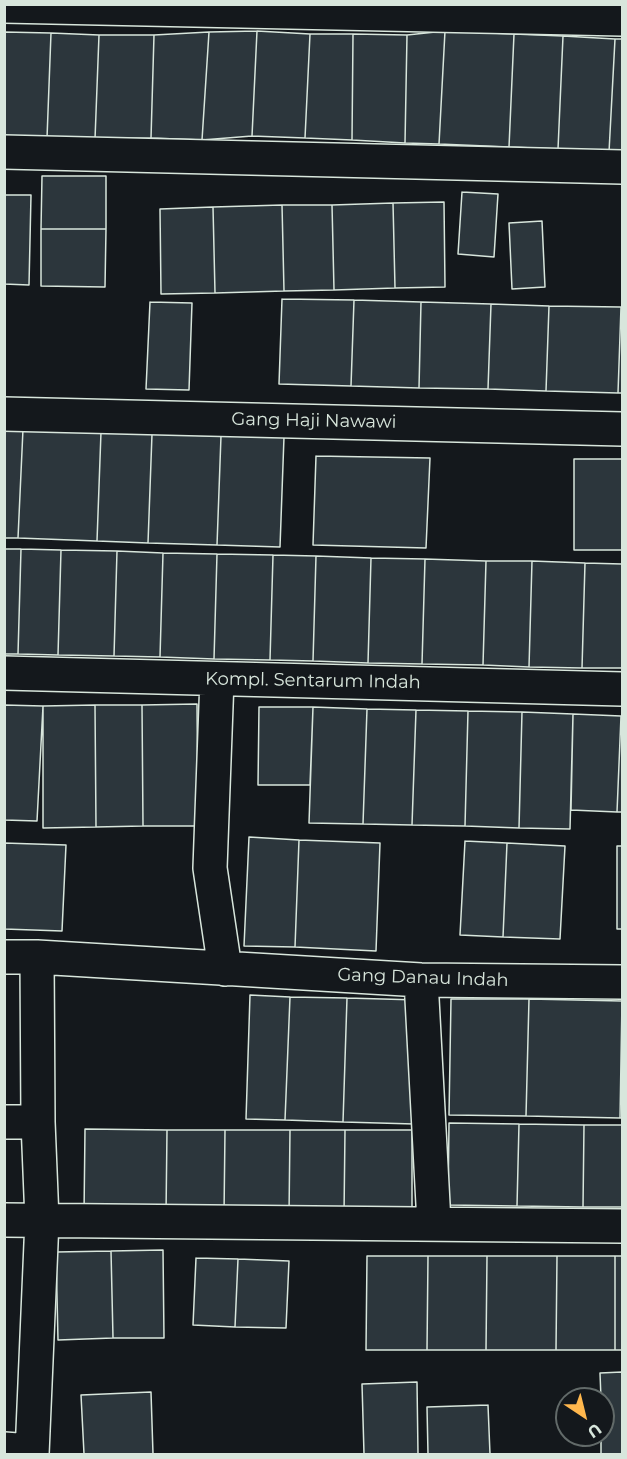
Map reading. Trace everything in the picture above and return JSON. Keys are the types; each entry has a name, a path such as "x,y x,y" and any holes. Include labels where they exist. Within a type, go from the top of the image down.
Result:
{"street":[{"path":"4,6 622,19"},
{"path":"4,152 622,167"},
{"name":"Gang Haji Nawawi","path":"4,414 622,429"},
{"name":"Kompl. Sentarum Indah","path":"4,672 622,689"},
{"path":"217,679 210,868 225,969"},
{"name":"Gang Danau Indah","path":"4,957 37,957 421,980 622,982"},
{"path":"23,1452 42,1220 38,1122 37,957"},
{"path":"421,980 434,1223"},
{"path":"4,1122 38,1122"},
{"path":"4,1220 622,1226"}],"building":[{"path":"257,31 252,136 202,140 209,32"},
{"path":"257,31 310,34 305,138 252,136"},
{"path":"445,31 439,144 405,143 407,35"},
{"path":"445,31 514,34 509,147 439,144"},
{"path":"4,32 51,33 47,138 4,137"},
{"path":"209,32 202,140 151,138 154,35"},
{"path":"51,33 99,35 95,139 47,138"},
{"path":"310,34 353,34 352,140 305,138"},
{"path":"353,34 407,35 405,143 352,140"},
{"path":"514,34 563,36 558,149 509,147"},
{"path":"99,35 154,35 151,138 95,139"},
{"path":"563,36 615,39 609,152 558,149"},
{"path":"615,39 622,39 622,152 609,152"},
{"path":"42,176 106,176 106,229 41,229"},
{"path":"462,192 498,194 494,257 458,254"},
{"path":"4,195 31,195 29,285 4,284"},
{"path":"444,202 445,287 395,288 393,203"},
{"path":"393,203 395,288 334,290 332,205"},
{"path":"282,205 284,291 215,293 213,207"},
{"path":"282,205 332,205 334,290 284,291"},
{"path":"213,207 215,293 161,294 160,209"},
{"path":"542,221 545,287 512,289 509,223"},
{"path":"41,229 106,229 105,287 41,286"},
{"path":"282,299 354,300 351,386 279,384"},
{"path":"354,300 421,302 419,388 351,386"},
{"path":"150,302 192,303 189,390 146,389"},
{"path":"421,302 491,304 488,389 419,388"},
{"path":"491,304 549,306 546,391 488,389"},
{"path":"549,306 621,307 618,393 546,391"},
{"path":"621,307 622,393 618,393"},
{"path":"4,428 23,429 18,538 4,538"},
{"path":"23,429 101,432 97,541 18,538"},
{"path":"101,432 152,434 148,543 97,541"},
{"path":"152,434 221,436 217,545 148,543"},
{"path":"221,436 284,437 280,547 217,545"},
{"path":"316,456 430,458 426,548 313,545"},
{"path":"574,459 622,459 622,550 574,550"},
{"path":"4,549 21,549 18,654 4,654"},
{"path":"21,549 61,550 58,655 18,654"},
{"path":"61,550 117,551 114,656 58,655"},
{"path":"117,551 163,553 160,657 114,656"},
{"path":"163,553 217,554 214,659 160,657"},
{"path":"217,554 273,555 270,660 214,659"},
{"path":"273,555 316,556 313,661 270,660"},
{"path":"316,556 371,558 368,663 313,661"},
{"path":"371,558 425,559 422,664 368,663"},
{"path":"425,559 486,561 483,665 422,664"},
{"path":"486,561 532,561 529,667 483,665"},
{"path":"532,561 585,563 582,668 529,667"},
{"path":"585,563 622,564 622,668 582,668"},
{"path":"197,704 198,826 143,826 142,705"},
{"path":"4,705 43,706 37,821 4,820"},
{"path":"95,705 96,827 43,828 43,706"},
{"path":"95,705 142,705 143,826 96,827"},
{"path":"259,707 313,707 310,785 258,785"},
{"path":"313,707 367,709 363,824 309,823"},
{"path":"367,709 416,710 412,825 363,824"},
{"path":"416,710 468,711 465,826 412,825"},
{"path":"468,711 522,712 519,828 465,826"},
{"path":"522,712 573,714 570,829 519,828"},
{"path":"573,714 621,716 617,812 571,810"},
{"path":"621,716 622,812 617,812"},
{"path":"249,837 299,840 295,947 244,946"},
{"path":"299,840 380,843 376,951 295,947"},
{"path":"465,841 507,843 503,937 460,935"},
{"path":"4,843 66,845 62,931 4,929"},
{"path":"507,843 565,846 560,939 503,937"},
{"path":"617,846 622,846 622,929 617,929"},
{"path":"250,995 290,997 285,1120 246,1119"},
{"path":"290,997 347,998 343,1122 285,1120"},
{"path":"347,998 418,1000 414,1124 343,1122"},
{"path":"451,999 529,999 526,1116 449,1115"},
{"path":"529,999 622,1001 620,1118 526,1116"},
{"path":"622,1001 622,1118 620,1118"},
{"path":"449,1123 519,1124 517,1206 448,1205"},
{"path":"519,1124 584,1125 583,1207 517,1206"},
{"path":"584,1125 622,1125 622,1207 583,1207"},
{"path":"85,1129 167,1130 166,1215 84,1214"},
{"path":"167,1130 225,1130 224,1215 166,1215"},
{"path":"225,1130 290,1130 289,1215 224,1215"},
{"path":"290,1130 345,1130 344,1215 289,1215"},
{"path":"345,1130 412,1130 412,1215 344,1215"},
{"path":"163,1250 164,1338 113,1338 111,1251"},
{"path":"111,1251 113,1338 58,1340 56,1252"},
{"path":"367,1256 428,1256 427,1350 366,1350"},
{"path":"428,1256 487,1256 486,1350 427,1350"},
{"path":"487,1256 557,1256 556,1350 486,1350"},
{"path":"557,1256 615,1256 615,1350 556,1350"},
{"path":"615,1256 622,1256 622,1350 615,1350"},
{"path":"196,1258 238,1259 235,1327 193,1325"},
{"path":"238,1259 289,1261 286,1328 235,1327"},
{"path":"622,1372 622,1454 601,1454 601,1447 615,1447 615,1387 601,1387 600,1373"},
{"path":"417,1382 418,1454 364,1454 362,1384"},
{"path":"151,1392 153,1454 84,1454 81,1395"},
{"path":"488,1405 490,1454 428,1454 427,1407"}]}
